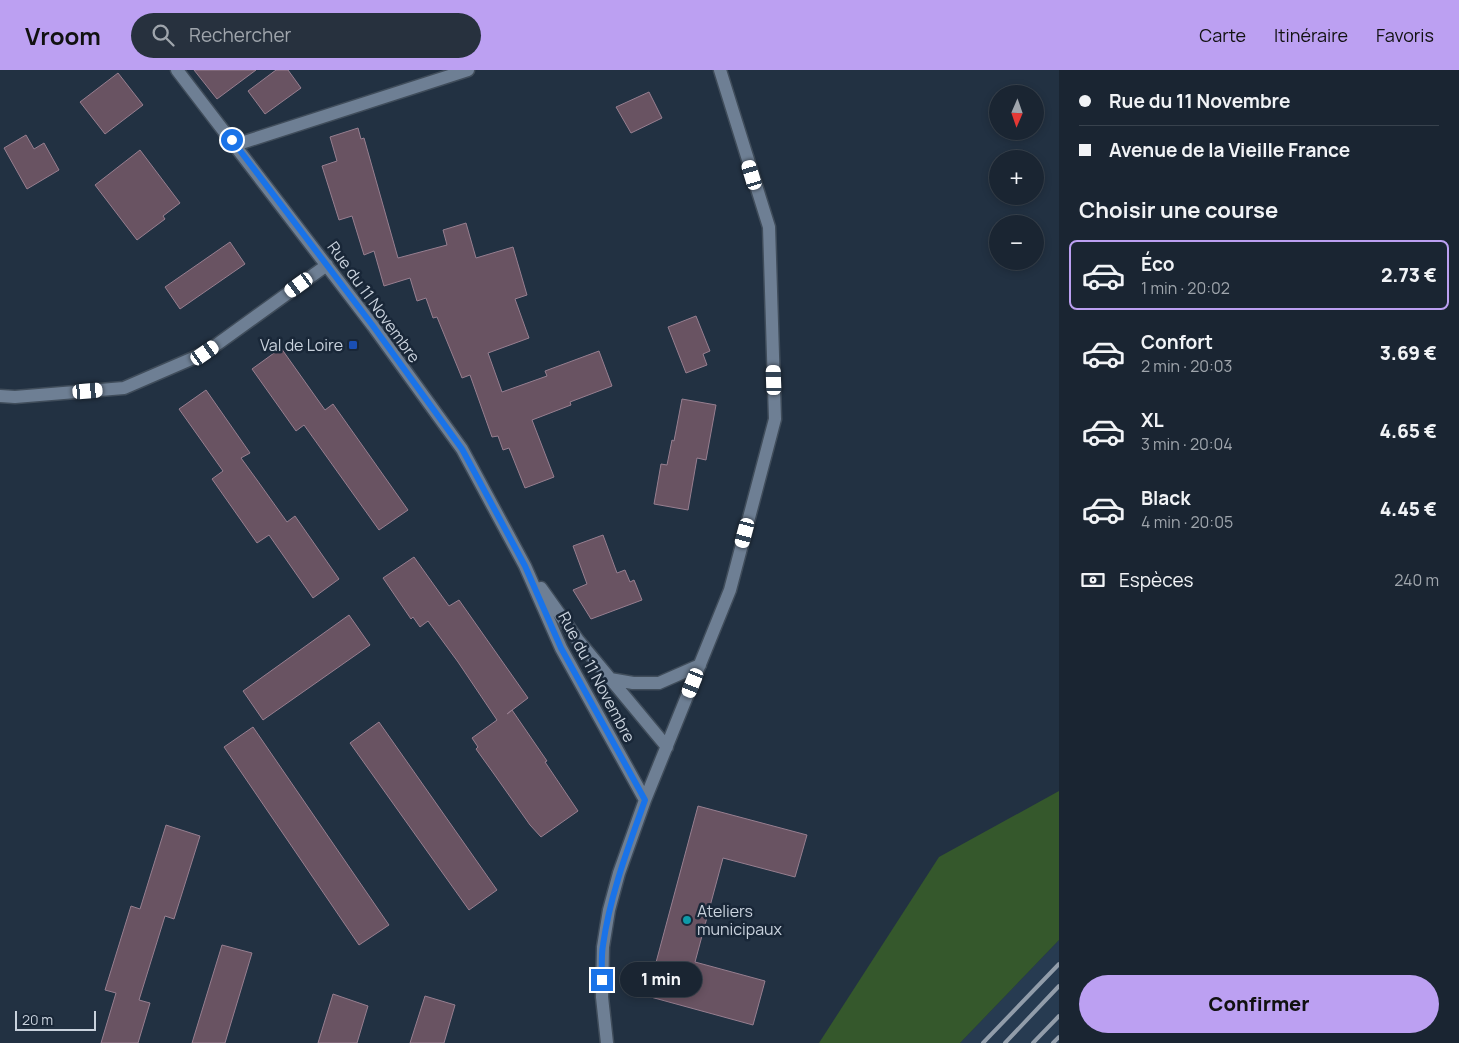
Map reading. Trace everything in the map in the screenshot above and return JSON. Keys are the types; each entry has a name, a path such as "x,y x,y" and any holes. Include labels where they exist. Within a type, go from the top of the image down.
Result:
{"street":[{"name":"Rue du 11 Novembre","path":"177,70 373,326 462,449 525,566 561,648 645,800"},
{"path":"235,145 468,70"},
{"path":"607,1043 602,997 603,947 609,910 619,873 645,800 730,590 775,419 769,227 720,70"},
{"path":"0,396 15,397 124,388 205,353 327,265"},
{"name":"Rue du 11 Novembre","path":"525,566 578,640 667,747"},
{"path":"610,679 633,683 659,683 700,664"}],"shaded area":[{"path":"1059,940 1059,1043 960,1043"}],"green space":[{"path":"1059,791 1059,940 960,1043 819,1043 939,857"}],"building":[{"path":"194,70 256,70 217,99"},
{"path":"276,70 288,70 301,88 265,114 248,91"},
{"path":"118,73 143,105 105,134 80,102"},
{"path":"649,92 662,118 631,133 616,107"},
{"path":"358,128 361,139 364,138 398,258 447,245 443,230 466,223 476,258 513,247 527,295 515,299 529,338 488,353 502,392 547,376 545,371 599,351 612,386 570,402 571,405 532,420 554,477 525,488 509,448 503,450 498,436 492,437 470,375 462,378 437,317 433,318 426,298 417,301 410,278 384,286 374,251 364,255 352,216 339,220 322,166 337,161 330,137"},
{"path":"26,135 34,149 44,143 59,170 27,189 4,148"},
{"path":"140,150 180,203 163,216 165,219 137,240 95,185"},
{"path":"230,242 245,264 180,309 165,287"},
{"path":"696,316 710,351 703,354 707,365 686,373 668,327"},
{"path":"281,348 325,410 333,404 408,510 379,530 304,425 296,431 252,369"},
{"path":"206,390 250,453 241,458 287,522 295,516 339,579 313,598 269,535 257,543 212,479 223,471 179,409"},
{"path":"682,399 716,405 706,460 697,458 688,510 654,504 661,464 667,465 672,440 674,441"},
{"path":"603,535 617,573 625,570 630,582 634,580 642,600 591,619 573,590 587,584 573,546"},
{"path":"414,557 449,606 459,600 528,698 512,710 578,811 541,837 530,825 476,749 478,747 472,738 497,720 428,621 420,627 413,617 411,619 383,578"},
{"path":"349,615 370,645 263,720 243,691"},
{"path":"379,722 497,890 469,910 350,743"},
{"path":"253,727 389,925 359,945 224,747"},
{"name":"Ateliers municipaux","path":"698,806 807,835 795,877 723,858 695,962 765,981 753,1025 647,996"},
{"path":"166,825 200,836 174,919 165,916 139,1000 150,1003 138,1043 101,1043 116,993 105,990 131,906 140,909"},
{"path":"222,945 252,953 225,1043 192,1043"},
{"path":"333,994 368,1006 357,1043 318,1043"},
{"path":"425,996 455,1005 444,1043 410,1043"}],"railway":[{"path":"983,1043 1059,964"},
{"path":"1005,1043 1059,986"},
{"path":"1033,1043 1059,1016"},
{"path":"1053,1043 1059,1037"}],"place":[{"name":"Val de Loire","path":"353,345"},
{"name":"Ateliers municipaux","path":"687,920"}],"route":[{"path":"232,140 373,326 462,449 525,566 561,648 645,800 619,873 609,910 603,947 602,980"}]}
